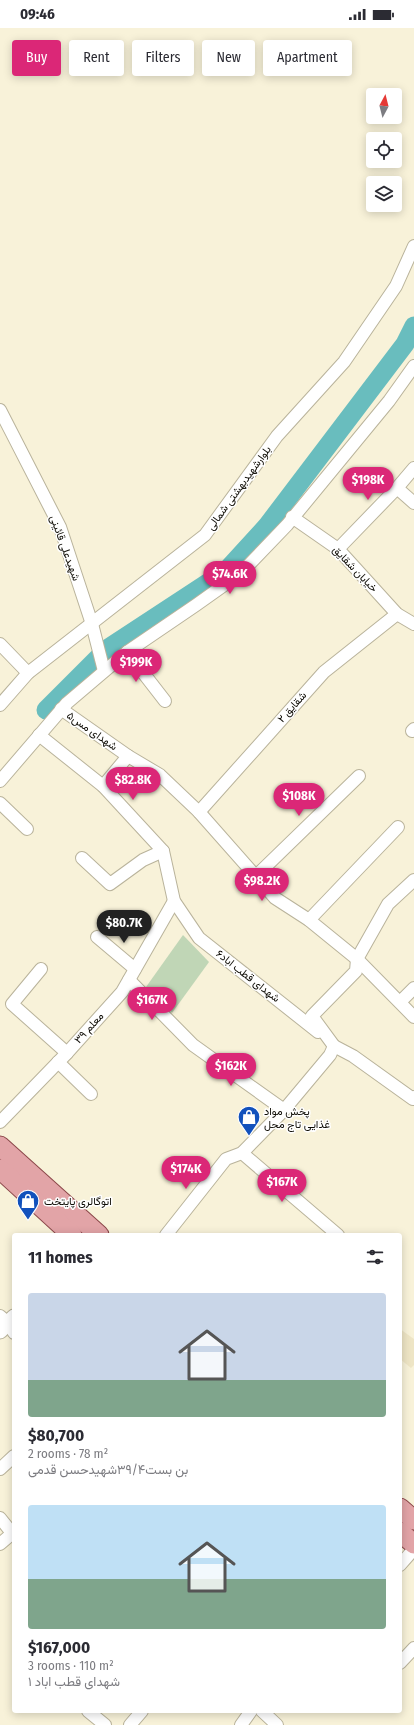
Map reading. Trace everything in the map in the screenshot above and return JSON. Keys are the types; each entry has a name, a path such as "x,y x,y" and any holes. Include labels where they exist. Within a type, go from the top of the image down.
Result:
{"main road":[{"path":"0,1146 97,1233"},
{"path":"0,1169 70,1233"},
{"path":"402,1510 414,1520"},
{"path":"402,1534 414,1544"}],"street":[{"name":"بلوارشهیدبهشتی شمالی","path":"0,705 28,673 205,535 277,436 344,362 396,286 414,246"},
{"path":"0,781 61,709 104,671 127,652 241,573 292,517 389,401 414,366"},
{"name":"شهیدعلی قائینی","path":"0,410 60,527 92,624 104,671"},
{"path":"338,549 397,488 414,468"},
{"path":"397,488 414,503"},
{"name":"خیابان شقایق","path":"292,517 338,549 397,614 414,624"},
{"name":"شقایق ۲","path":"199,812 324,672 397,614"},
{"path":"0,644 28,673"},
{"path":"127,652 165,700"},
{"name":"شهدای مس۵","path":"61,709 128,756 160,775 199,812 275,898 309,920 357,959 414,1017"},
{"path":"39,735 103,786 163,851 174,901"},
{"path":"103,786 128,756"},
{"path":"256,876 359,776"},
{"path":"0,803 27,829"},
{"path":"309,920 398,827"},
{"path":"82,858 110,884 143,860 163,851"},
{"path":"414,880 388,904 357,959 356,971 312,1016 333,1044 353,1056 412,1099 414,1097"},
{"name":"معلم ۳۹","path":"0,1122 67,1053 122,992 174,901"},
{"name":"شهدای قطب اباد۶","path":"174,901 199,938 333,1044"},
{"path":"97,937 135,969"},
{"path":"41,969 12,1004 67,1053"},
{"path":"129,980 192,1045 284,1110"},
{"path":"400,1002 414,988"},
{"path":"168,1233 226,1159 242,1153 284,1110 322,1066 330,1055 333,1044"},
{"path":"58,1062 91,1094"},
{"path":"242,1153 336,1233"},
{"path":"0,1469 12,1458"},
{"path":"0,1518 12,1531"},
{"path":"0,1544 12,1533"},
{"path":"402,1563 414,1549"},
{"path":"402,1661 414,1648"},
{"path":"90,1713 105,1725"},
{"path":"130,1725 140,1713"},
{"path":"240,1725 249,1713"},
{"path":"264,1713 277,1725"}],"shaded area":[{"path":"402,1330 414,1339 414,1365 411,1368 402,1361"}],"green space":[{"path":"183,935 209,962 172,1013 146,987"}],"waterway":[{"path":"46,710 107,649 226,571 267,526 405,344 414,326"}],"place":[{"name":"پخش مواد غذایی تاج محل","path":"249,1136"},
{"name":"اتوگالری پایتخت","path":"28,1220"}]}
